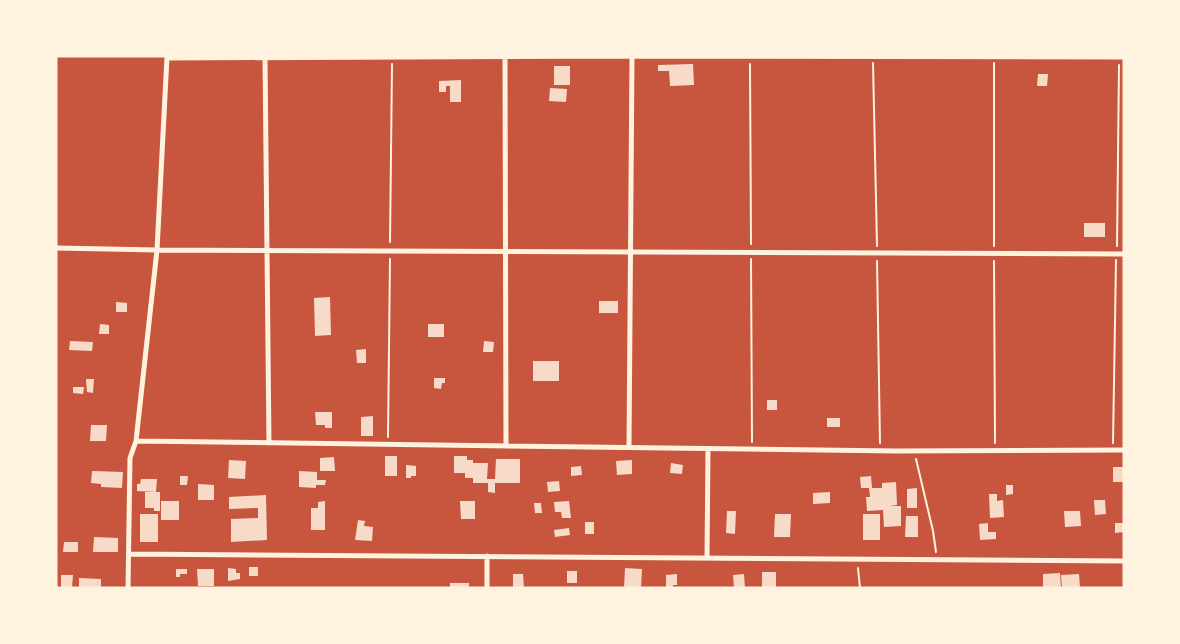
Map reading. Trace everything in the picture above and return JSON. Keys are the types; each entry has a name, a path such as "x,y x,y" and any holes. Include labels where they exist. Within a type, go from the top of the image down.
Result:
{"street":[{"path":"629,448 632,56"},
{"path":"128,588 130,458 136,441 158,250 167,57 1124,57"},
{"path":"505,57 506,446"},
{"path":"265,58 269,443"},
{"path":"56,248 1124,254"},
{"path":"136,441 914,451 1124,450"},
{"path":"706,558 708,448"},
{"path":"129,554 1124,561"},
{"path":"486,588 487,556"}],"path":[{"path":"914,451 933,531 937,559"},
{"path":"858,559 860,588"}],"building":[{"path":"693,64 694,85 670,86 669,71 658,71 658,65"},
{"path":"554,66 570,66 570,85 554,85"},
{"path":"1038,74 1048,74 1047,86 1037,86"},
{"path":"461,80 461,102 450,102 450,86 446,86 446,92 439,92 439,81"},
{"path":"550,88 567,89 566,102 549,101"},
{"path":"1084,223 1105,223 1105,237 1084,237"},
{"path":"330,297 331,335 315,336 314,298"},
{"path":"599,301 618,301 618,313 599,313"},
{"path":"116,302 127,303 127,312 116,312"},
{"path":"100,324 109,325 109,334 99,334"},
{"path":"428,324 444,324 444,337 428,337"},
{"path":"70,341 93,342 92,351 69,350"},
{"path":"484,341 494,342 493,352 483,352"},
{"path":"366,349 366,363 357,363 356,350"},
{"path":"533,361 559,361 559,381 533,381"},
{"path":"434,378 445,378 445,383 442,383 441,389 434,388"},
{"path":"86,379 94,379 93,393 87,392"},
{"path":"73,387 84,387 83,394 73,393"},
{"path":"767,400 777,400 777,410 767,410"},
{"path":"315,412 332,412 332,428 325,428 325,425 316,425"},
{"path":"373,416 373,436 361,436 361,417"},
{"path":"827,418 840,418 840,427 827,427"},
{"path":"91,425 107,425 106,441 90,441"},
{"path":"385,456 397,456 397,476 385,476"},
{"path":"454,456 467,456 467,460 473,460 473,463 488,463 487,479 495,479 496,459 520,459 520,483 495,483 495,493 488,492 488,483 473,483 473,478 465,478 465,473 454,473"},
{"path":"334,457 335,471 320,471 320,458"},
{"path":"229,460 246,461 245,479 228,478"},
{"path":"632,460 632,474 617,475 616,461"},
{"path":"671,463 683,465 682,474 670,473"},
{"path":"406,465 416,466 416,476 406,478"},
{"path":"581,466 582,475 571,476 571,467"},
{"path":"1113,467 1124,467 1124,482 1113,482"},
{"path":"92,471 123,472 122,488 101,487 101,484 91,483"},
{"path":"299,471 317,472 317,480 326,480 325,485 316,485 316,488 299,487"},
{"path":"180,476 188,476 187,485 180,485"},
{"path":"871,476 872,488 882,488 882,483 896,482 897,505 890,506 901,506 901,526 884,527 883,510 867,511 866,497 870,497 869,488 861,488 860,477"},
{"path":"141,479 157,479 156,492 137,491 137,484 140,484"},
{"path":"559,481 560,491 548,492 547,482"},
{"path":"198,484 214,485 214,500 198,500"},
{"path":"1006,485 1013,485 1013,494 1006,495"},
{"path":"917,488 917,508 907,508 907,489"},
{"path":"145,492 160,492 160,511 154,511 154,508 145,508"},
{"path":"830,492 830,503 813,504 813,493"},
{"path":"989,494 997,494 997,501 1003,500 1004,517 990,518"},
{"path":"266,495 267,540 231,542 231,519 258,518 258,508 229,509 229,497"},
{"path":"1094,500 1105,500 1106,514 1095,515"},
{"path":"161,501 179,501 179,520 161,520"},
{"path":"325,501 325,530 311,530 311,508 318,508 318,502"},
{"path":"460,501 475,501 475,519 461,519"},
{"path":"569,501 571,518 562,518 561,512 555,512 554,502"},
{"path":"534,503 541,503 542,513 535,513"},
{"path":"727,511 736,511 735,534 726,533"},
{"path":"1064,511 1080,511 1081,526 1065,527"},
{"path":"140,514 158,514 158,542 140,542"},
{"path":"775,514 791,514 790,537 774,537"},
{"path":"863,514 880,514 880,540 863,540"},
{"path":"906,516 918,516 918,537 905,537"},
{"path":"358,520 365,521 364,526 373,527 372,541 355,540"},
{"path":"585,522 594,522 594,534 585,534"},
{"path":"988,523 988,532 996,532 996,539 980,540 979,524"},
{"path":"1115,523 1124,523 1124,532 1115,533"},
{"path":"569,528 570,535 555,537 554,530"},
{"path":"94,537 118,538 118,552 93,552"},
{"path":"64,542 78,542 78,552 63,552"},
{"path":"249,567 258,567 258,576 249,576"},
{"path":"228,568 236,569 236,573 240,573 240,579 228,581"},
{"path":"625,568 642,569 641,588 624,588"},
{"path":"176,569 187,569 187,574 180,574 180,577 176,577"},
{"path":"197,569 214,569 214,586 198,586"},
{"path":"567,571 577,571 577,583 567,583"},
{"path":"762,572 776,572 776,588 762,588"},
{"path":"1060,573 1061,588 1043,588 1043,574"},
{"path":"513,574 523,574 524,588 513,588"},
{"path":"677,574 677,585 673,585 673,588 666,588 666,575"},
{"path":"744,574 745,588 734,588 733,575"},
{"path":"1079,574 1080,588 1062,588 1061,575"},
{"path":"61,575 73,575 72,588 61,588"},
{"path":"79,578 101,579 101,588 79,588"},
{"path":"450,583 469,583 469,588 450,588"}]}
